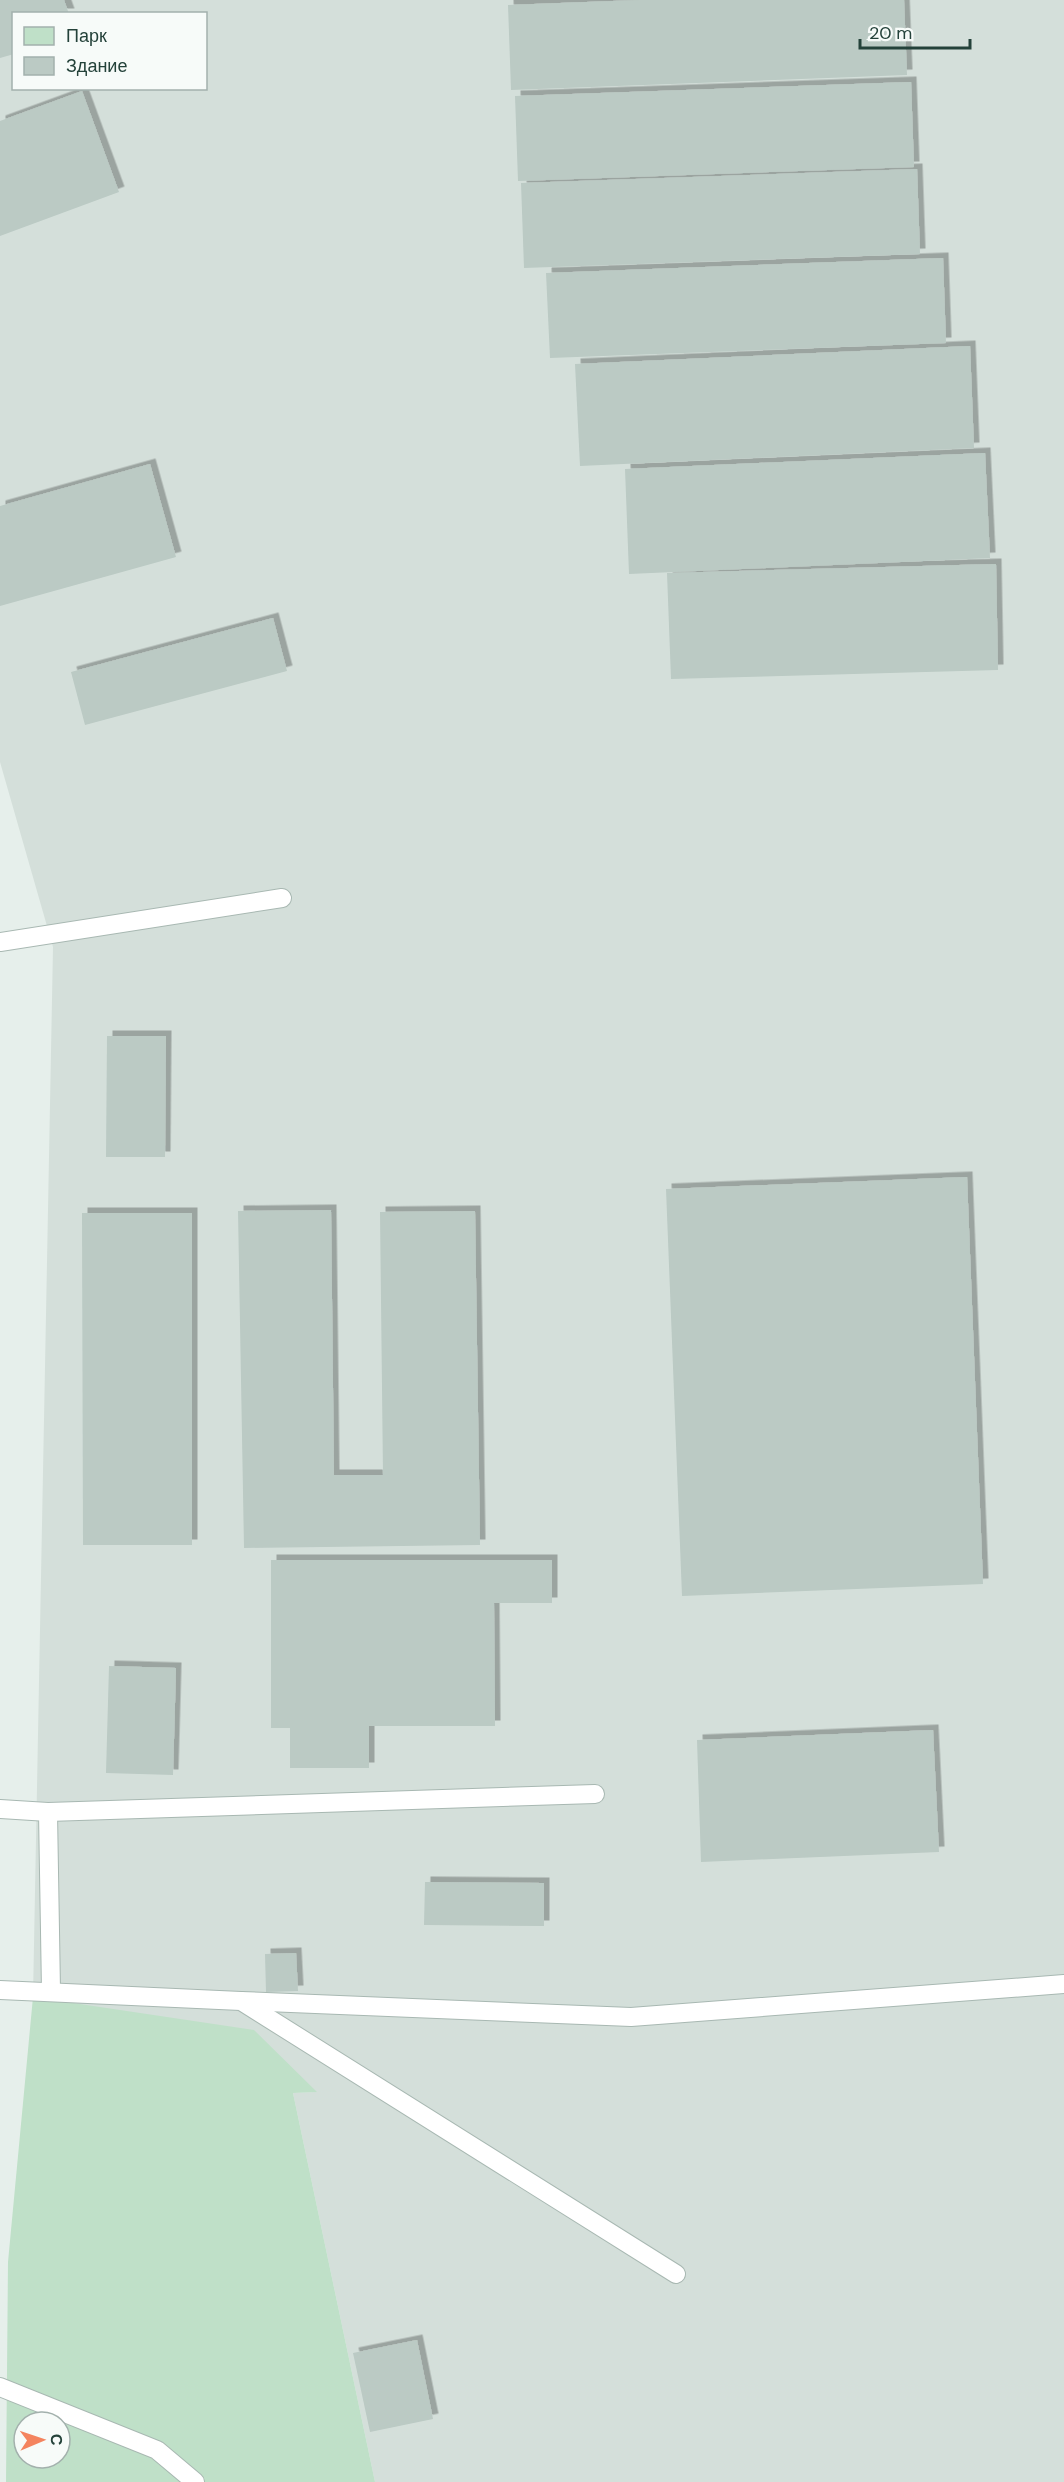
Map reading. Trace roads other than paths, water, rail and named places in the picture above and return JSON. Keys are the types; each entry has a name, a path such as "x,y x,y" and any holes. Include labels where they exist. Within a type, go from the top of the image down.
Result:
{"lane":[{"path":"0,942 282,898"},
{"path":"0,1809 48,1812 595,1794"},
{"path":"48,1812 51,1992"},
{"path":"0,1990 631,2017 1064,1984"},
{"path":"242,2001 676,2274"},
{"path":"0,2387 156,2450 195,2482"}]}
